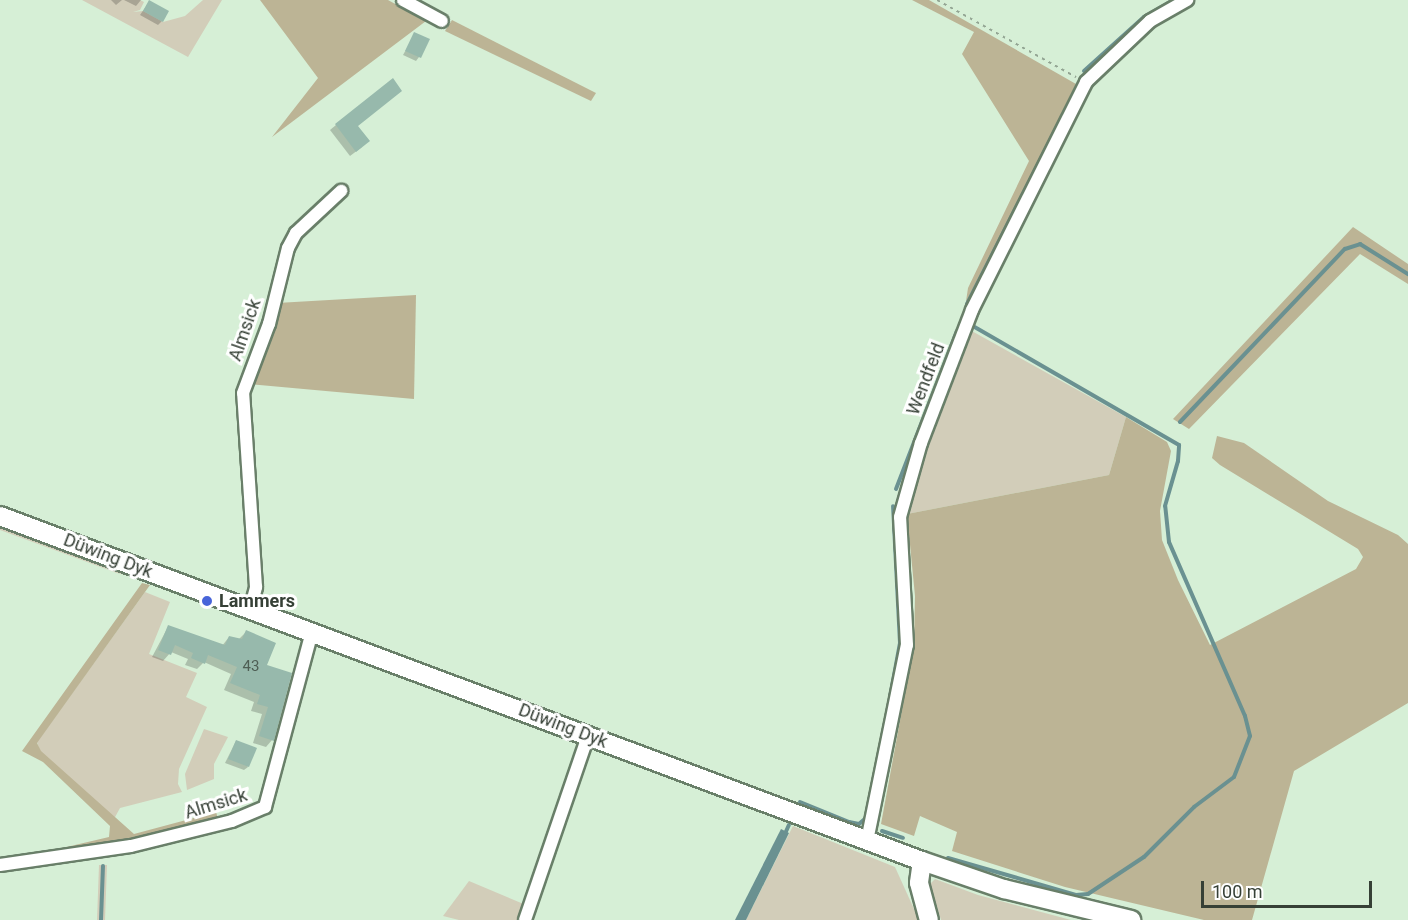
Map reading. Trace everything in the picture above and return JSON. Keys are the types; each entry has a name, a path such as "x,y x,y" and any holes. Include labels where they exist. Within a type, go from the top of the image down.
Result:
{"street":[{"path":"402,0 442,21"},
{"name":"Wendfeld","path":"867,841 907,645 900,517 906,483 972,310 1086,82 1150,21 1187,0"},
{"name":"Almsick","path":"250,610 256,587 243,393 269,324 288,248 296,233 341,191"},
{"name":"Düwing Dyk","path":"0,516 922,861 1004,890 1131,920"},
{"name":"Almsick","path":"0,865 131,846 232,821 265,807 312,632"},
{"path":"525,920 588,736"},
{"path":"922,861 919,884 929,920"}],"path":[{"path":"937,0 1086,82"}],"shaded area":[{"path":"82,0 140,0 144,2 140,10 133,12 143,11 163,22 185,16 203,0 222,0 188,57"},
{"path":"260,0 388,0 426,21 272,137 318,78"},
{"path":"912,0 929,0 1076,84 971,306 965,308 968,288 1029,161 962,54 974,32"},
{"path":"452,20 596,93 591,101 445,31"},
{"path":"1353,227 1408,264 1408,284 1360,254 1189,429 1173,419"},
{"path":"416,295 414,399 248,384 277,303"},
{"path":"970,330 1126,417 1109,475 907,514 914,475"},
{"path":"1126,417 1167,442 1171,451 1160,511 1162,540 1178,580 1210,645 1356,569 1363,557 1358,549 1220,465 1212,458 1217,436 1244,443 1328,501 1398,535 1408,544 1408,703 1294,771 1252,920 1204,920 1065,887 952,851 957,832 920,816 914,836 881,824 914,645 915,596 907,514 1109,475"},
{"path":"0,522 152,581 117,573 0,530"},
{"path":"142,583 150,585 37,743 41,751 134,834 216,812 219,822 138,842 7,861 109,837 110,826 43,762 22,751"},
{"path":"145,592 170,602 149,654 197,673 186,697 207,707 179,769 178,784 182,792 120,808 114,819 40,751 37,742"},
{"path":"204,729 228,737 214,764 214,779 187,790 185,774"},
{"path":"793,826 895,867 919,920 746,920"},
{"path":"99,865 107,865 105,920 97,920"},
{"path":"935,879 978,895 1071,920 941,920 930,884"},
{"path":"469,881 526,905 520,920 459,920 443,916"}],"water":[{"path":"781,829 789,833 746,920 735,920"}],"building":[{"path":"149,0 169,11 163,22 143,11"},
{"path":"414,32 430,39 421,58 405,51"},
{"path":"393,78 402,91 358,126 370,141 356,152 335,124"},
{"path":"168,625 225,645 229,636 242,639 246,630 276,643 267,665 292,673 274,741 259,736 268,707 257,704 260,695 230,683 237,667 208,655 205,664 191,658 193,653 175,645 171,655 158,650"},
{"path":"236,740 257,748 249,767 228,759"}],"waterway":[{"path":"1084,71 1144,17 1173,0"},
{"path":"967,304 1066,109"},
{"path":"1180,422 1345,249 1360,244 1408,274"},
{"path":"948,858 1076,895 1088,894 1144,857 1194,807 1234,777 1250,736 1245,716 1169,542 1165,506 1178,461 1179,445 975,327"},
{"path":"896,489 957,331"},
{"path":"890,697 900,643 893,506"},
{"path":"800,802 849,822 859,824 867,817"},
{"path":"784,836 789,825"},
{"path":"882,831 903,838"},
{"path":"101,920 103,866"}],"place":[{"name":"Lammers","path":"207,601"}]}
